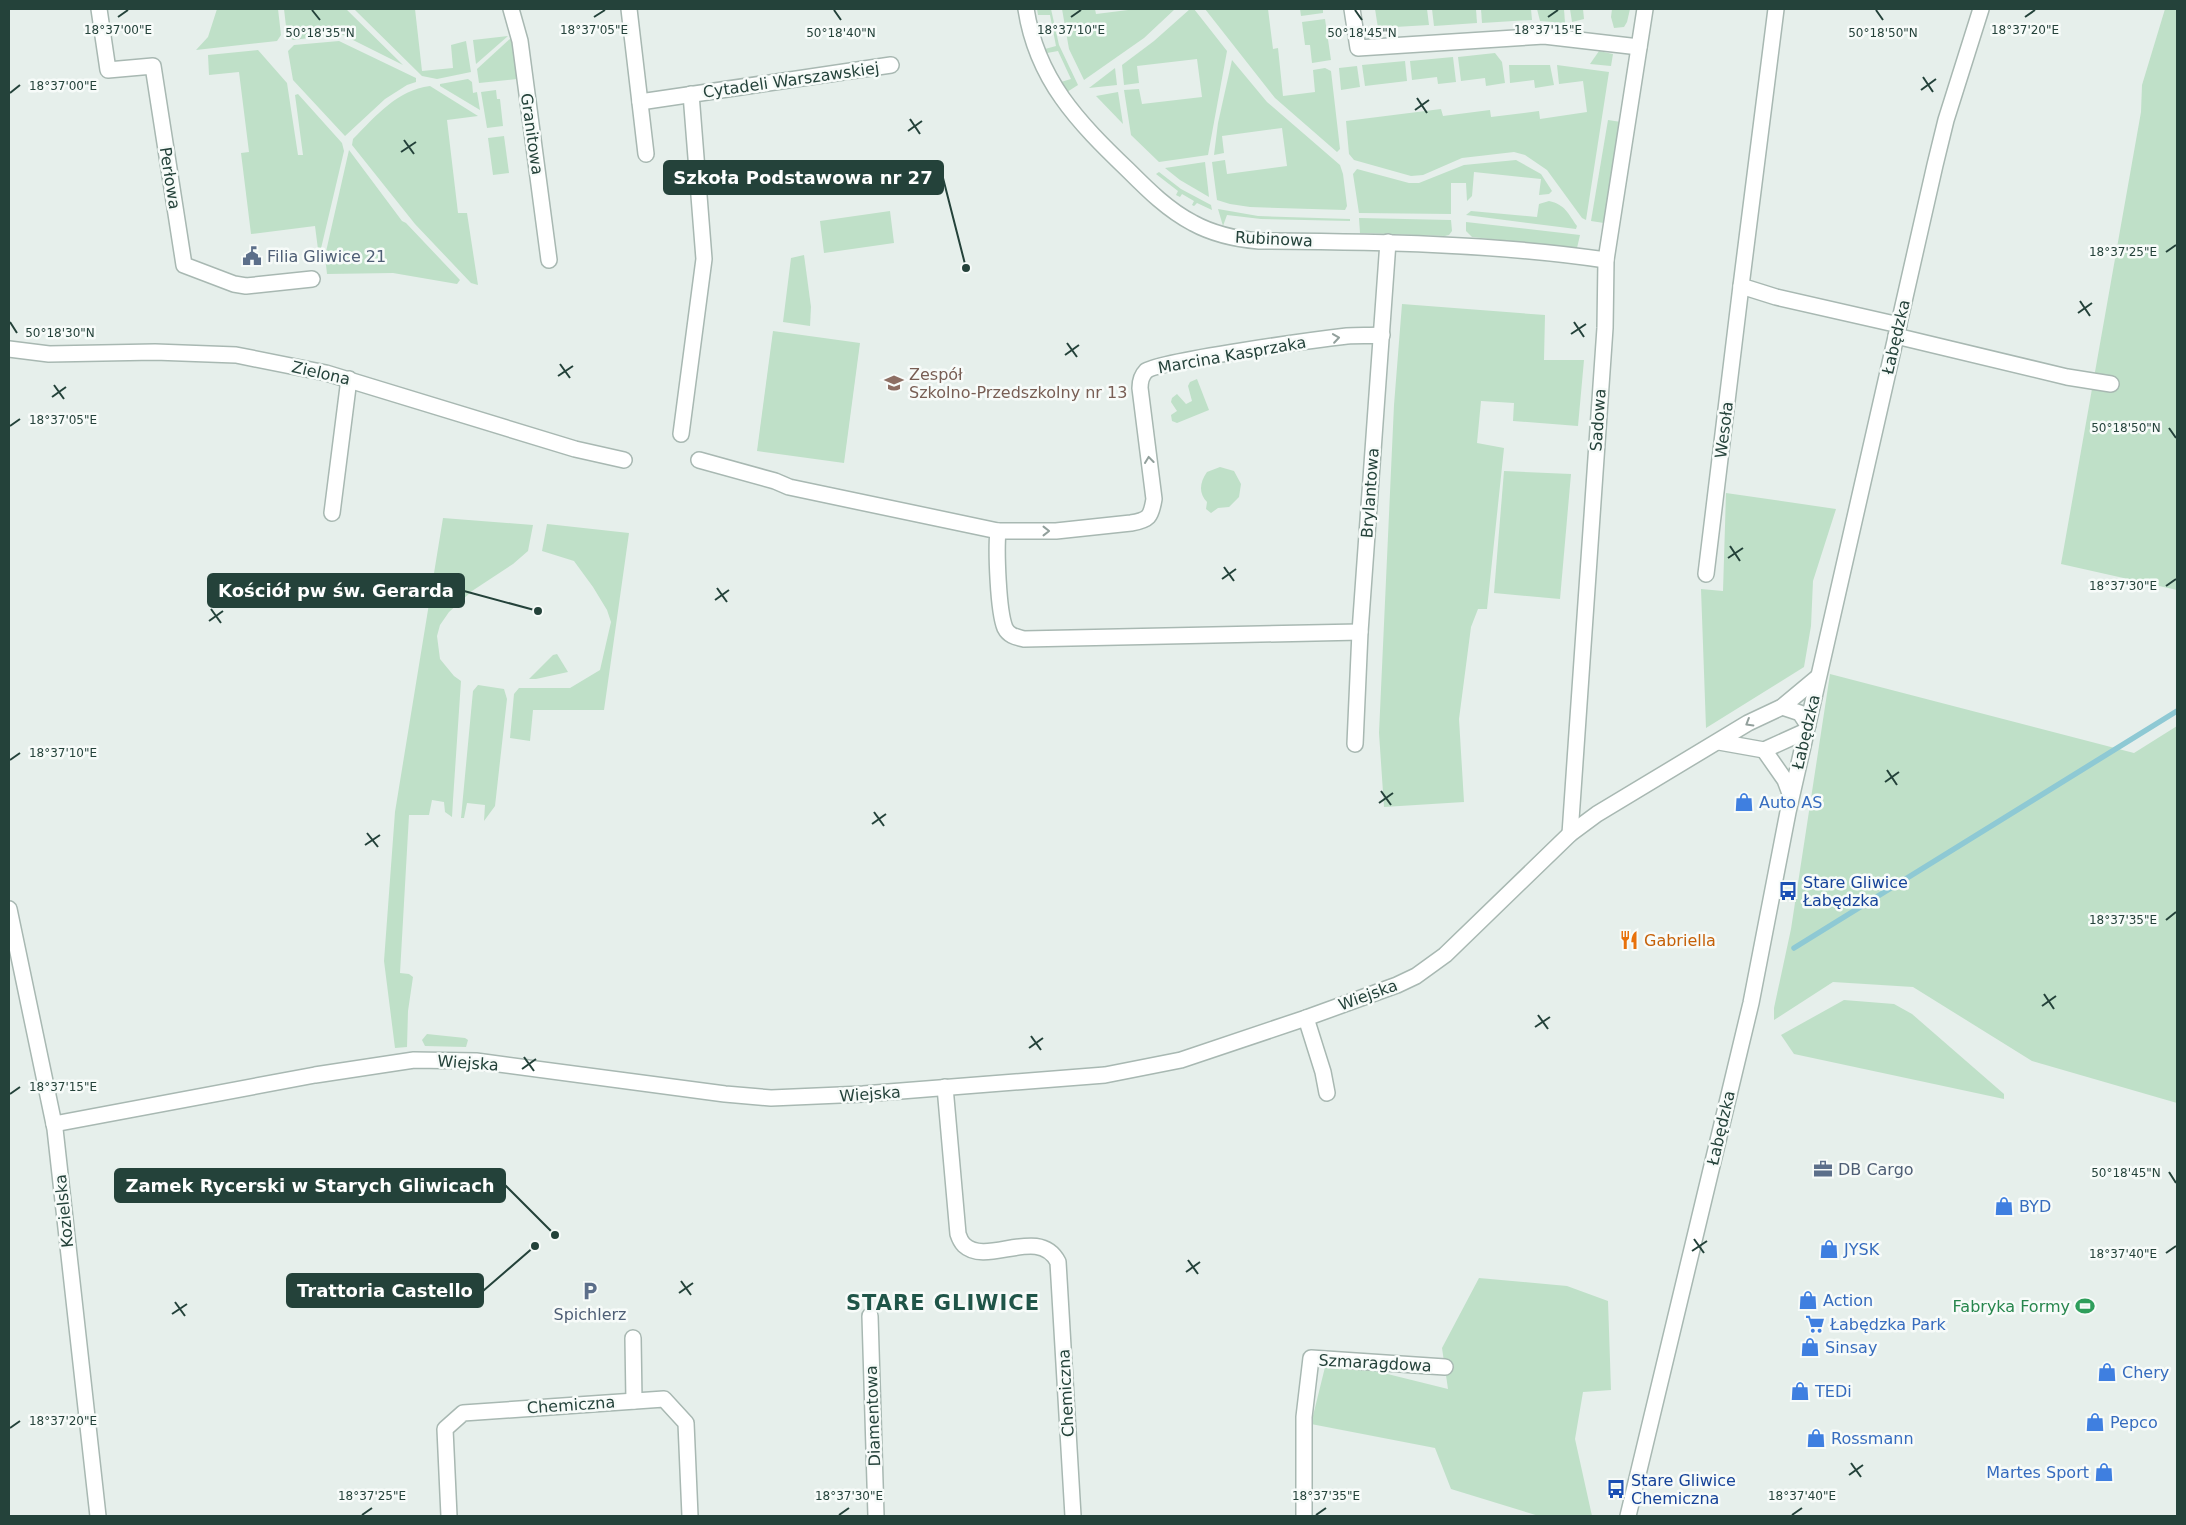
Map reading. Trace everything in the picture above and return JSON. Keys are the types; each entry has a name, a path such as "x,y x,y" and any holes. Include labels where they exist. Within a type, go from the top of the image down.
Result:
{"street":[{"name":"Perłowa","path":"99,9 108,70 153,66 184,265 234,284 246,286 312,279"},
{"name":"Granitowa","path":"511,9 520,41 549,260"},
{"path":"629,9 646,154"},
{"name":"Rubinowa","path":"1026,9 1036,50 1062,99 1106,149 1175,213 1194,224 1238,239 1258,241 1388,242 1458,245 1606,260"},
{"path":"1352,9 1358,48 1544,36 1639,47"},
{"name":"Sadowa","path":"1570,834 1604,338 1606,260 1645,9"},
{"name":"Wesoła","path":"1706,574 1776,9"},
{"name":"Łabędzka","path":"1628,1516 1751,1003 1791,796 1946,120 1981,9"},
{"name":"Cytadeli Warszawskiej","path":"640,102 891,65"},
{"name":"Cytadeli Warszawskiej","path":"681,434 704,259 690,94"},
{"name":"Brylantowa","path":"1355,744 1360,632 1388,242"},
{"path":"1741,286 2067,377 2111,384"},
{"name":"Marcina Kasprzaka","path":"698,460 775,481 789,487 998,531 1056,531 1144,521 1152,512 1154,499 1140,388 1141,379 1147,371 1163,364 1347,336 1382,335"},
{"name":"Zielona","path":"9,349 48,354 155,352 236,355 349,379 575,449 624,460"},
{"path":"332,513 349,379"},
{"path":"998,531 1000,596 1005,628 1012,636 1033,639 1360,632"},
{"name":"Wiejska","path":"54,1124 314,1075 414,1060 476,1061 725,1094 771,1098 855,1095 1105,1074 1202,1054 1397,985 1431,967 1570,834 1597,814 1758,718 1782,707 1818,677"},
{"path":"1719,742 1764,750 1807,728 1800,713 1782,707"},
{"path":"1764,750 1785,780 1791,796"},
{"name":"Kozielska","path":"9,909 54,1124 98,1516"},
{"path":"1306,1018 1323,1072 1327,1093"},
{"name":"Chemiczna","path":"944,1088 958,1234 964,1245 972,1249 987,1251 1029,1246 1042,1247 1055,1256 1060,1270 1073,1516"},
{"name":"Diamentowa","path":"870,1316 876,1516"},
{"path":"633,1338 634,1401"},
{"name":"Szmaragdowa","path":"1304,1516 1304,1417 1311,1358 1445,1367"},
{"name":"Chemiczna","path":"449,1516 445,1429 462,1413 664,1399 686,1422 690,1516"}],"green space":[{"path":"217,9 278,9 281,35 277,41 196,50 208,37"},
{"path":"284,9 346,9 403,65 341,34 293,40 287,35"},
{"path":"354,9 415,9 422,71 453,68 451,45 466,41 471,72 437,79 422,76"},
{"path":"1037,9 1051,9 1059,45 1078,85 1067,92 1061,82 1071,79 1058,51 1047,53 1045,49 1056,46 1050,15 1038,15"},
{"path":"1062,9 1095,9 1096,14 1136,9 1175,9 1144,38 1084,80 1069,49"},
{"path":"1190,9 1194,9 1227,51 1208,155 1159,162 1131,135 1124,90 1139,89 1142,104 1202,97 1197,59 1137,66 1139,83 1124,85 1122,65 1154,41"},
{"path":"1205,9 1268,9 1273,49 1278,48 1283,96 1315,92 1313,70 1325,68 1331,71 1340,149 1337,152 1275,98"},
{"path":"1300,9 1323,9 1323,13 1301,16"},
{"path":"1375,9 1427,9 1429,25 1378,28"},
{"path":"1432,9 1476,9 1477,23 1434,26"},
{"path":"1481,9 1531,9 1532,20 1482,23"},
{"path":"1537,9 1564,9 1565,23 1540,21"},
{"path":"1570,9 1583,9 1584,19 1572,22"},
{"path":"1612,9 1630,9 1624,27 1614,28 1611,17"},
{"path":"2165,9 2177,9 2177,590 2061,564 2141,112 2142,85"},
{"path":"1325,19 1331,60 1312,63 1310,45 1305,45 1302,22"},
{"path":"508,36 476,64 473,40"},
{"path":"512,37 517,79 479,83 477,69"},
{"path":"339,41 416,78 416,82 407,85 385,99 345,136 293,80 288,51 294,45"},
{"path":"258,50 287,83 298,155 303,155 295,95 298,94 342,143 344,151 319,257 315,226 251,234 241,153 249,152 239,72 209,75 208,55"},
{"path":"1599,51 1613,54 1611,66 1590,64"},
{"path":"1495,53 1502,62 1505,83 1486,86 1485,78 1461,81 1458,57"},
{"path":"1453,57 1456,82 1438,84 1437,77 1412,80 1410,61"},
{"path":"1232,60 1267,102 1340,165 1347,206 1345,210 1250,207 1217,200 1212,162 1225,160 1227,174 1287,166 1282,128 1222,136 1224,153 1214,155 1218,123"},
{"path":"1405,61 1407,81 1365,86 1362,65"},
{"path":"1509,65 1550,65 1554,85 1535,88 1534,80 1510,83"},
{"path":"1557,65 1609,72 1586,220 1582,218 1547,170 1525,155 1514,152 1462,158 1423,175 1411,176 1354,160 1349,154 1346,121 1441,109 1443,116 1490,110 1491,117 1539,111 1540,119 1587,112 1583,81 1559,84"},
{"path":"1357,66 1360,87 1341,90 1339,68"},
{"path":"1115,68 1117,85 1089,88"},
{"path":"468,79 472,82 473,93 477,92 480,110 440,86 440,84"},
{"path":"430,86 478,116 447,120 458,213 467,213 478,285 471,283 415,224 352,145 353,139 397,98 418,88"},
{"path":"496,90 497,99 500,99 503,126 487,128 481,92"},
{"path":"1118,92 1123,124 1096,96"},
{"path":"1608,120 1621,122 1604,223 1591,221"},
{"path":"504,136 509,173 493,175 488,138"},
{"path":"349,150 402,221 460,280 457,284 393,273 327,274 325,256"},
{"path":"1516,160 1541,174 1552,191 1549,194 1539,195 1541,179 1474,172 1472,196 1467,201 1466,183 1451,183 1451,214 1359,213 1353,174 1357,169 1409,183 1419,183 1464,165"},
{"path":"1205,162 1209,197 1180,180 1165,168"},
{"path":"1159,172 1181,189 1211,205 1212,210 1197,203 1194,206 1192,205 1194,201 1182,194 1180,197 1176,195 1178,191 1156,174"},
{"path":"1549,201 1566,210 1577,226 1576,229 1466,215 1471,211 1537,217 1539,204"},
{"path":"1218,209 1258,216 1350,219 1350,221 1261,219 1227,215 1223,226"},
{"path":"890,211 894,243 824,253 820,221"},
{"path":"1359,218 1451,220 1452,231 1449,235 1445,236 1360,233"},
{"path":"1466,222 1580,235 1577,248 1472,237 1466,231"},
{"path":"804,255 811,307 810,326 783,322 791,258"},
{"path":"1402,304 1545,315 1544,360 1584,360 1578,426 1513,421 1514,403 1481,401 1477,443 1504,448 1487,609 1478,609 1471,627 1459,719 1464,802 1384,807 1379,733 1394,405"},
{"path":"773,331 860,343 844,463 757,451"},
{"path":"1197,379 1209,410 1177,423 1172,421 1171,415 1177,411 1171,402 1172,398 1177,394 1186,404 1192,401 1188,386 1190,382"},
{"path":"1220,467 1234,471 1241,484 1239,497 1229,507 1218,508 1211,513 1206,509 1207,502 1201,491 1202,484 1207,472"},
{"path":"1504,471 1571,474 1560,599 1494,593"},
{"path":"1726,493 1836,509 1813,581 1811,626 1804,667 1706,728 1701,589 1723,591"},
{"path":"443,518 533,525 528,551 513,564 472,591 449,612 440,625 437,636 440,659 454,676 461,681 452,817 445,812 444,802 432,800 429,815 409,815 400,973 409,974 413,977 408,1011 407,1047 395,1048 384,961 395,812"},
{"path":"547,524 629,533 604,710 533,710 530,741 510,738 514,694 519,688 570,688 600,670 611,622 607,610 574,561 542,551"},
{"path":"557,654 568,672 529,679 553,655"},
{"path":"1830,674 2134,753 2177,726 2177,1103 2032,1061 1913,987 1833,982 1774,1020 1774,1008 1791,929"},
{"path":"478,685 504,689 507,699 495,806 484,821 485,805 467,803 464,818 461,818 473,691"},
{"path":"1844,1000 1894,1004 1912,1014 2004,1094 2004,1099 1794,1054 1781,1035"},
{"path":"427,1034 465,1038 468,1040 466,1047 425,1046 422,1040"},
{"path":"1479,1278 1567,1286 1608,1301 1611,1390 1583,1392 1575,1439 1592,1516 1539,1516 1451,1489 1435,1448 1311,1424 1327,1359 1448,1389 1442,1348"}],"waterway":[{"path":"1794,948 2177,711"}],"place":[{"name":"Filia Gliwice 21","path":"252,256"},
{"name":"Szkoła Podstawowa nr 27","path":"966,268"},
{"name":"Zespół Szkolno-Przedszkolny nr 13","path":"894,383"},
{"name":"Kościół pw św. Gerarda","path":"538,611"},
{"name":"Auto AS","path":"1744,802"},
{"name":"Stare Gliwice Łabędzka","path":"1788,891"},
{"name":"Gabriella","path":"1629,940"},
{"name":"DB Cargo","path":"1823,1169"},
{"name":"BYD","path":"2004,1206"},
{"name":"Zamek Rycerski w Starych Gliwicach","path":"555,1235"},
{"name":"Trattoria Castello","path":"535,1246"},
{"name":"JYSK","path":"1829,1249"},
{"name":"Spichlerz","path":"590,1291"},
{"name":"Action","path":"1808,1300"},
{"name":"Fabryka Formy","path":"2085,1306"},
{"name":"Łabędzka Park","path":"1815,1324"},
{"name":"Sinsay","path":"1810,1347"},
{"name":"Chery","path":"2107,1372"},
{"name":"TEDi","path":"1800,1391"},
{"name":"Pepco","path":"2095,1422"},
{"name":"Rossmann","path":"1816,1438"},
{"name":"Martes Sport","path":"2104,1472"},
{"name":"Stare Gliwice Chemiczna","path":"1616,1489"}],"district":[{"name":"STARE GLIWICE","path":"943,1303"}]}
